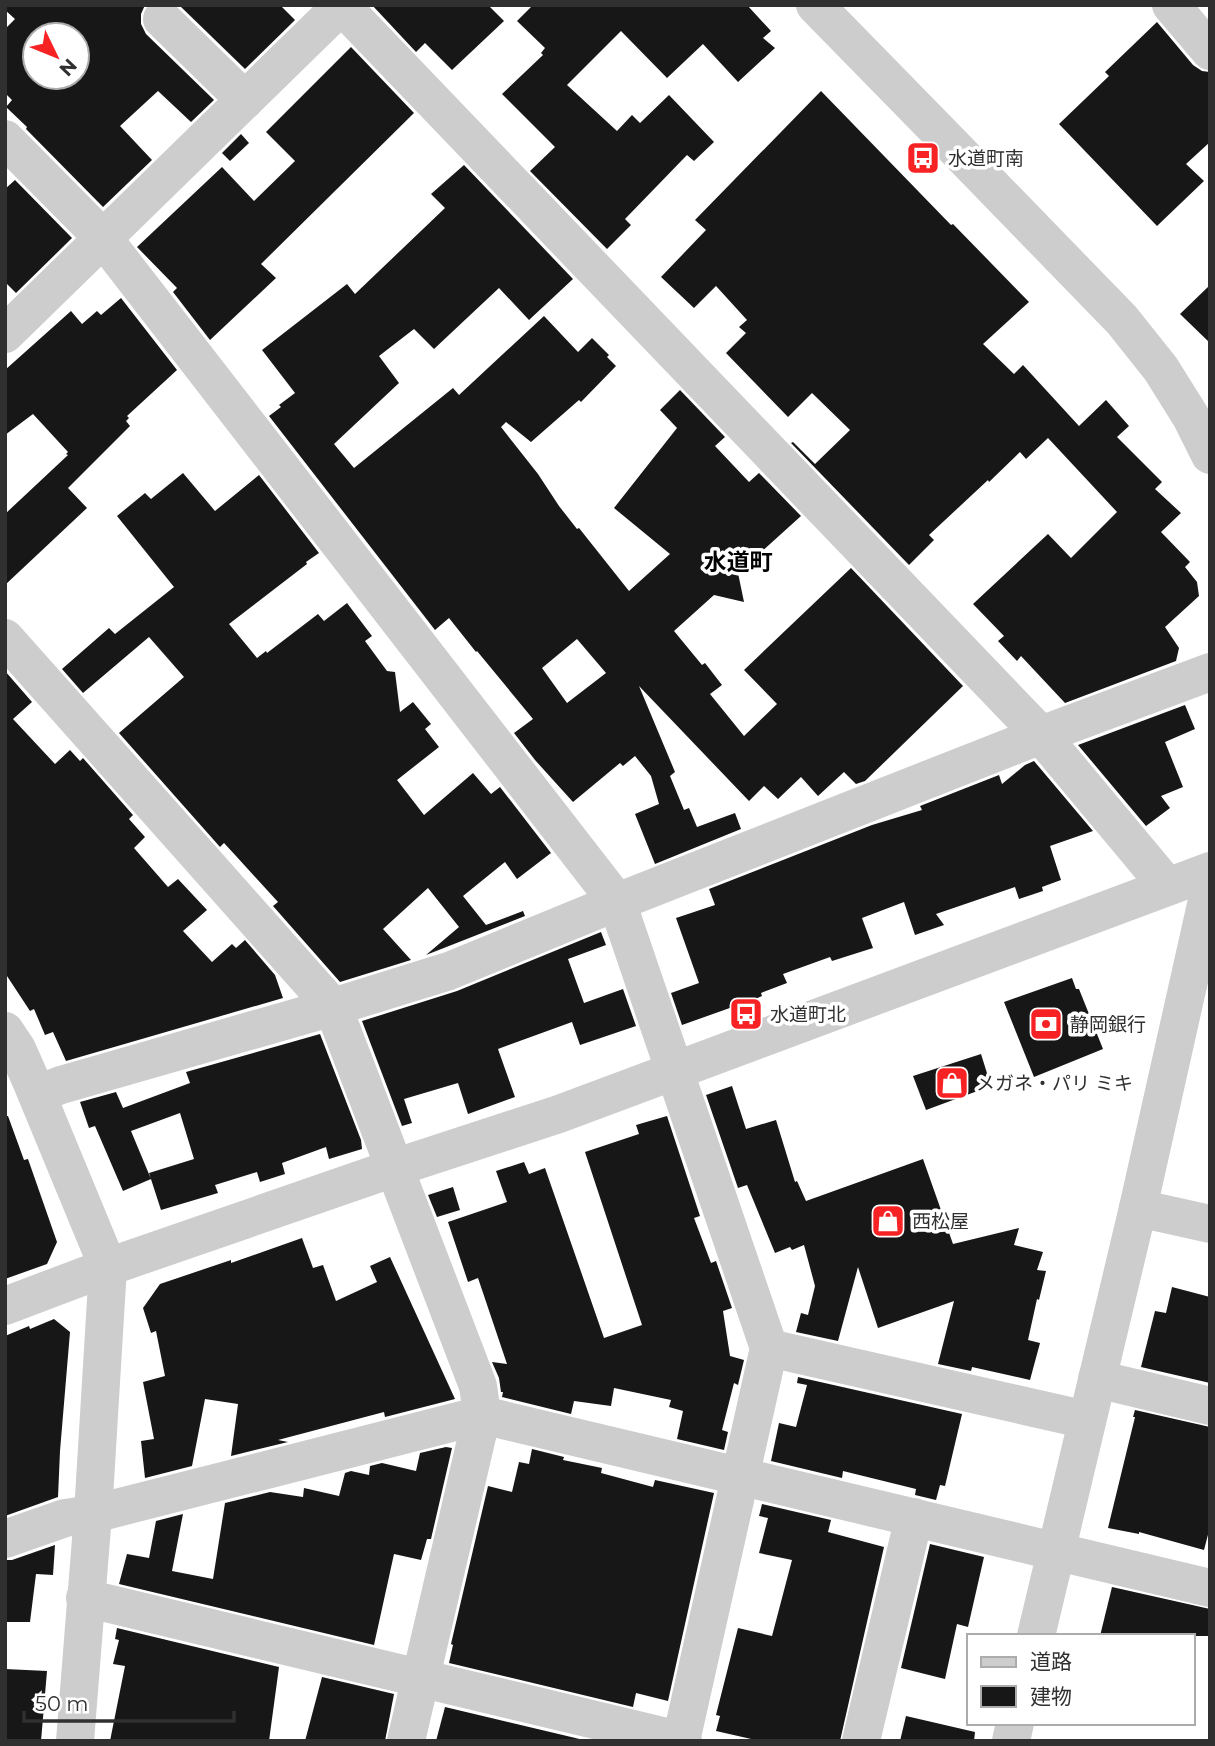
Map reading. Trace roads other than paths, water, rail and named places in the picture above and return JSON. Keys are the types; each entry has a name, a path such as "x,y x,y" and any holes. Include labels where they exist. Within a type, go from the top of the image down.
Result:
{"street":[{"path":"5,334 342,5 1041,735 1167,886"},
{"path":"815,5 1122,320 1161,369 1191,417 1210,455"},
{"path":"1171,5 1210,51"},
{"path":"162,19 245,100"},
{"path":"5,139 103,238 617,902 769,1348 681,1741 85,1598"},
{"path":"5,638 333,1007 478,1386 482,1415 406,1741"},
{"path":"25,1090 61,1085 449,971 1041,735 1210,672"},
{"path":"5,1306 394,1168 559,1114 1210,870"},
{"path":"1036,1634 1138,1208 1210,887"},
{"path":"5,1031 17,1049 25,1090 108,1268 93,1514 75,1741"},
{"path":"1138,1208 1210,1224"},
{"path":"769,1348 1087,1420"},
{"path":"1097,1379 1210,1406"},
{"path":"5,1539 65,1518 93,1514 482,1415 1210,1588"},
{"path":"861,1741 914,1517"}],"place":[{"name":"水道町南","path":"923,158"},
{"name":"水道町北","path":"746,1014"},
{"name":"静岡銀行","path":"1046,1024"},
{"name":"メガネ・パリ ミキ","path":"952,1083"},
{"name":"西松屋","path":"888,1221"}],"district":[{"name":"水道町","path":"738,562"}]}
